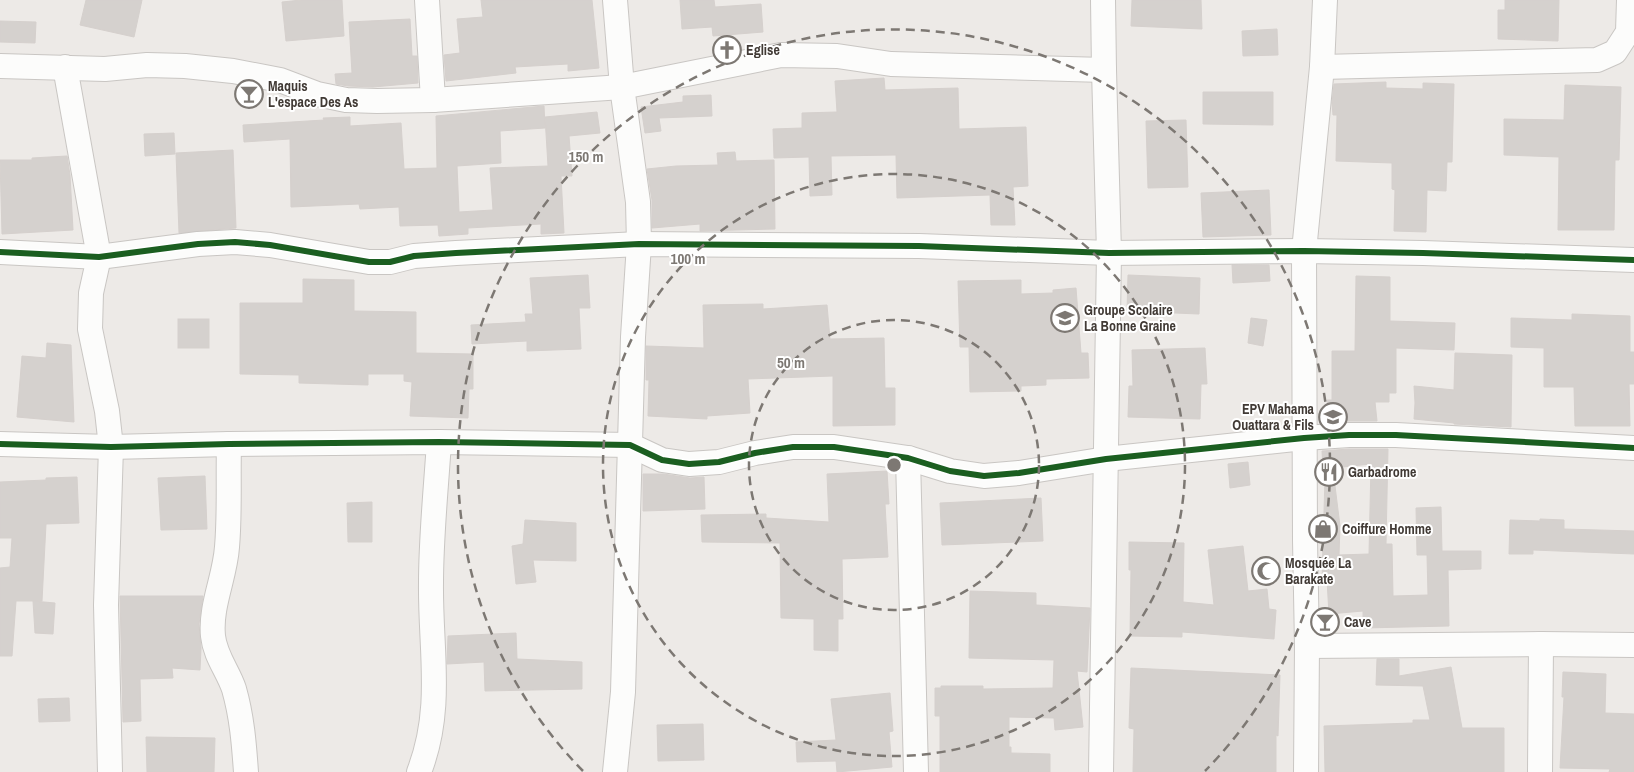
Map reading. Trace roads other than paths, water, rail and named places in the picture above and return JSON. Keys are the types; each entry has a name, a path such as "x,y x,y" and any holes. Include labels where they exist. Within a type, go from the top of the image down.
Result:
{"street":[{"path":"427,0 433,100"},
{"path":"614,0 622,87 638,202 639,244 633,337 623,692 615,772"},
{"path":"1101,772 1109,253 1104,0"},
{"path":"1306,772 1304,251 1322,67 1325,0"},
{"path":"1322,67 1596,60 1615,52 1628,32 1629,0"},
{"path":"0,66 105,69 185,66 233,71 280,80 317,94 346,100 433,100 622,87 781,55 837,56 891,64 1104,70"},
{"path":"65,67 99,257 91,293 90,329 107,412 111,447 106,605 110,772"},
{"path":"0,252 99,257 198,244 235,242 270,245 369,262 390,262 414,256 456,253 639,244 919,246 1109,253 1304,251 1433,253 1634,260"},
{"path":"0,444 111,447 439,442 630,445 662,460 689,464 719,462 755,453 793,448 834,447 908,458 950,471 984,476 1019,473 1106,459 1349,435 1396,435 1634,448"},
{"path":"419,772 433,722 435,682 431,583 439,442"},
{"path":"229,444 227,547 222,580 213,614 213,637 219,658 233,688 243,730 246,772"},
{"path":"908,458 916,772"},
{"path":"1540,772 1541,644"},
{"path":"1307,646 1634,645"}],"place":[{"name":"Eglise","path":"727,50"},
{"name":"Maquis L'espace Des As","path":"249,94"},
{"name":"Groupe Scolaire La Bonne Graine","path":"1065,318"},
{"name":"EPV Mahama Ouattara & Fils","path":"1333,417"},
{"name":"Garbadrome","path":"1329,472"},
{"name":"Coiffure Homme","path":"1323,529"},
{"name":"Mosquée La Barakate","path":"1266,571"},
{"name":"Cave","path":"1325,622"}]}
